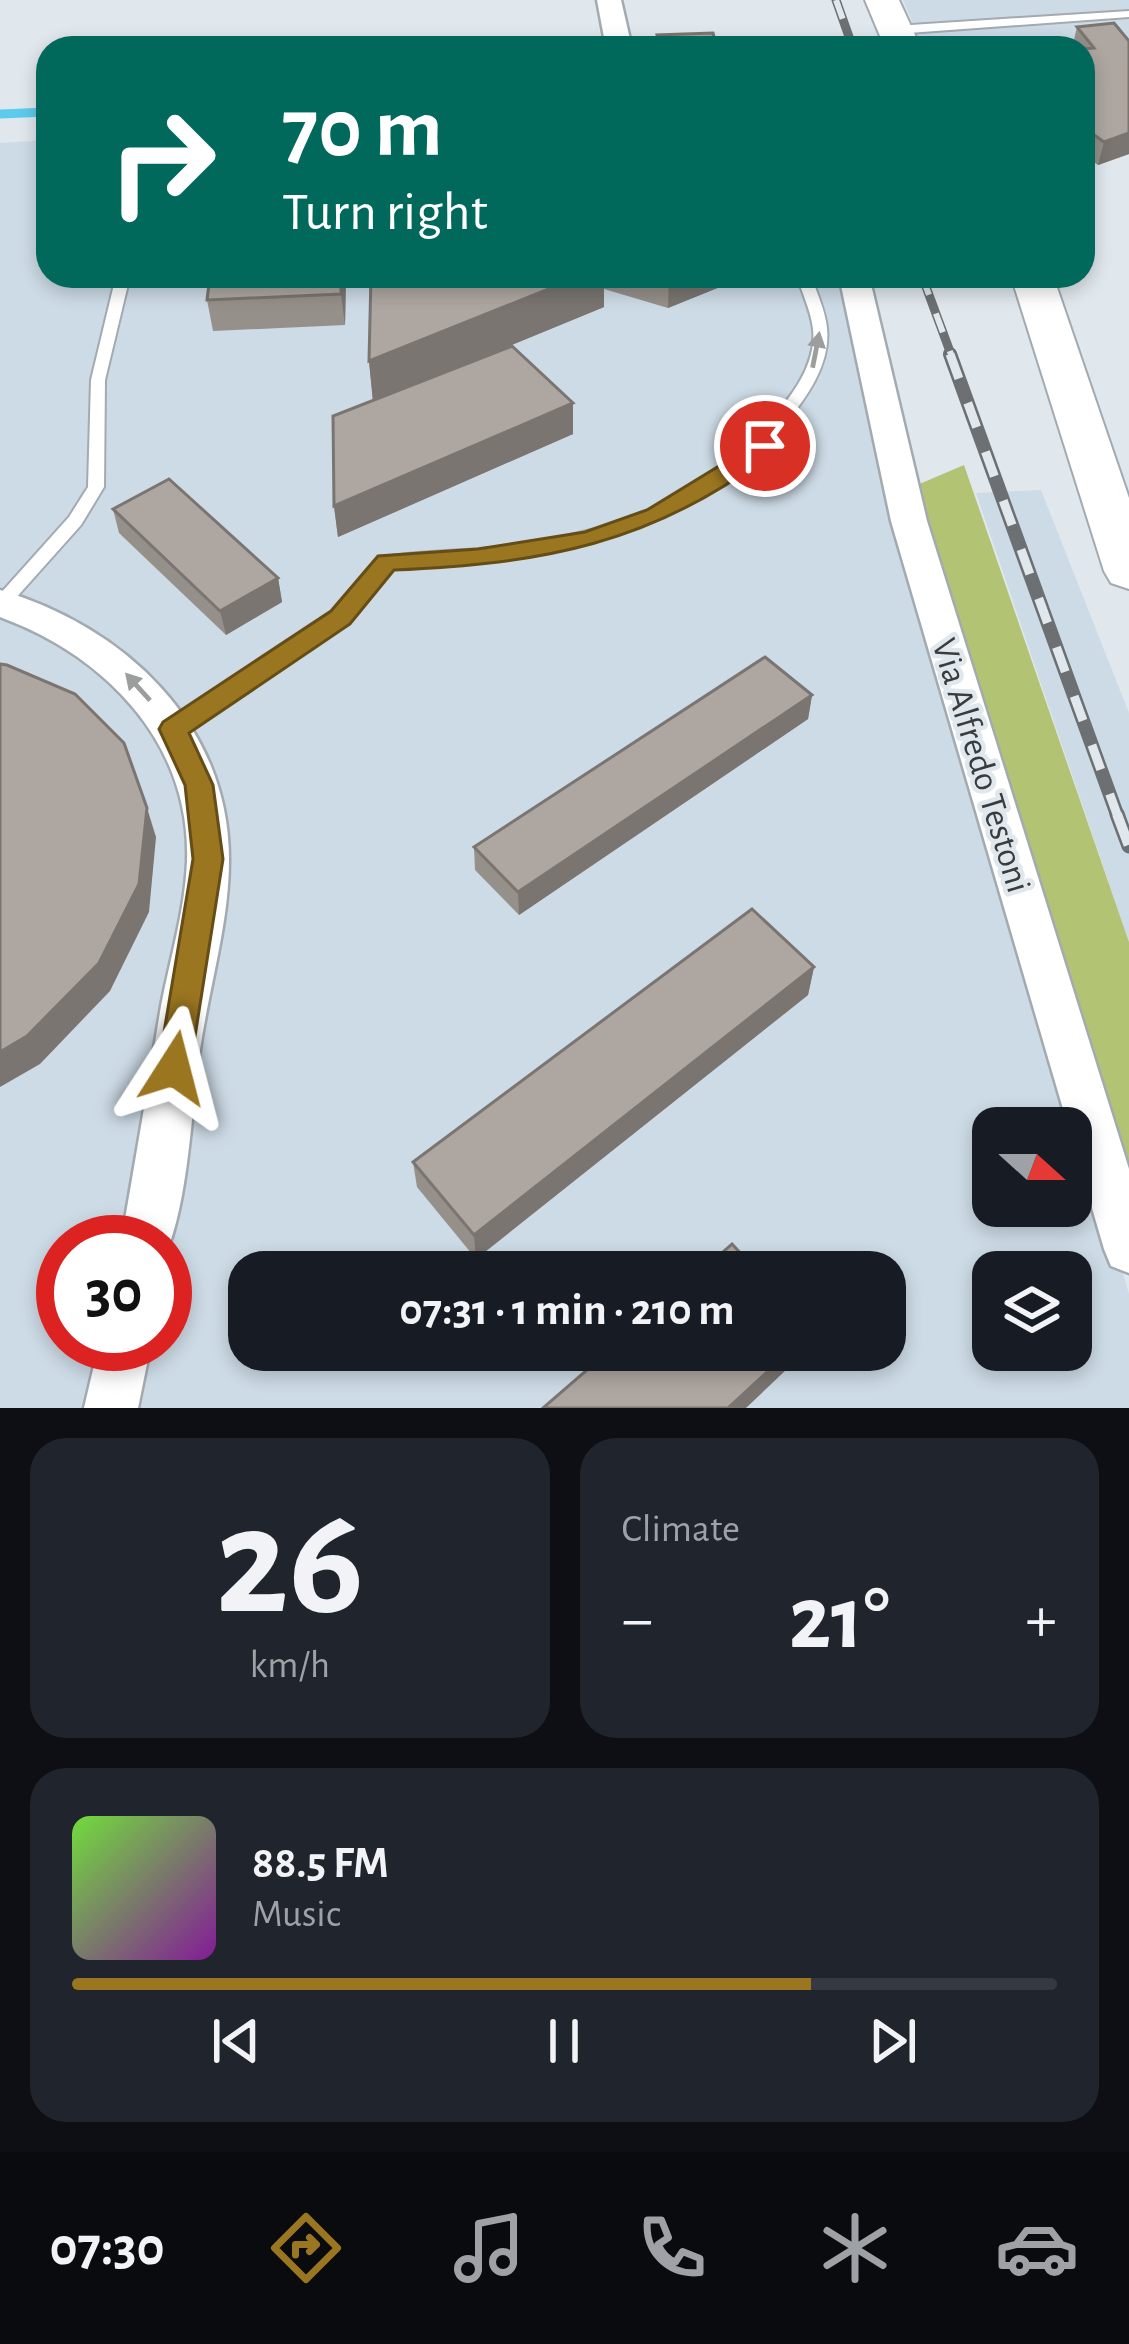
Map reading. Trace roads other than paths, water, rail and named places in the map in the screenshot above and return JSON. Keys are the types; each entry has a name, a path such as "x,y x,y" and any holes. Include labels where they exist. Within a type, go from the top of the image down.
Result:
{"main road":[{"path":"1036,288 1129,571"}],"street":[{"path":"609,0 616,36"},
{"name":"Via Alfredo Testoni","path":"857,288 909,521 1129,1250"},
{"path":"0,604 86,638 133,680 173,729 199,785 208,859 150,1215"},
{"path":"111,1408 119,1371"}],"lane":[{"path":"1108,0 1113,16"},
{"path":"902,26 1129,14"},
{"path":"0,604 75,521 96,487 98,380 121,288"},
{"path":"173,729 340,617 387,562 478,558 588,540 656,516 720,480 765,446 811,377 821,331 808,288"}],"waterway":[{"path":"0,114 36,112"}],"railway":[{"path":"836,0 849,36"},
{"path":"926,288 952,357"},
{"path":"950,354 1118,817"},
{"path":"1117,814 1129,846"}]}
